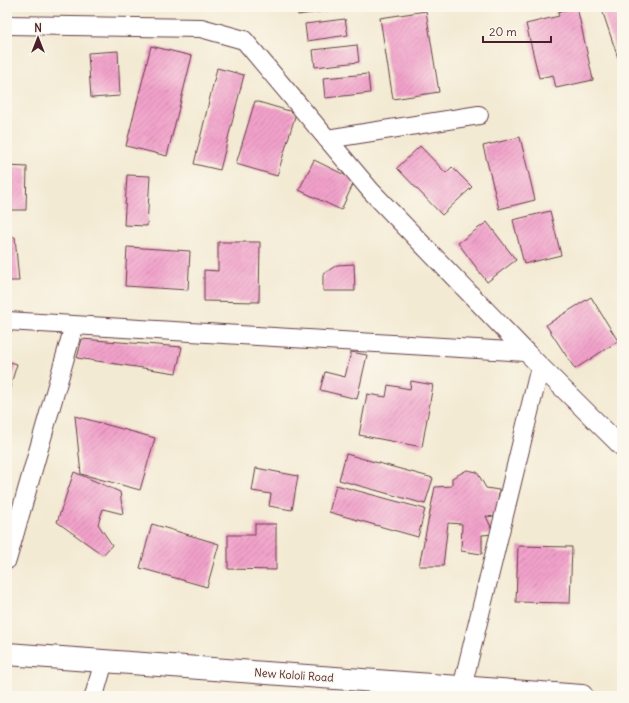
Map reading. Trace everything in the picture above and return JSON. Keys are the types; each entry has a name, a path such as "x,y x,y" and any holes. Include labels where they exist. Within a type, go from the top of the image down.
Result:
{"street":[{"path":"7,25 201,28 244,40 371,191 540,367 622,447"},
{"path":"327,139 479,115"},
{"path":"7,321 526,352"},
{"path":"7,560 74,326"},
{"path":"462,688 540,367"},
{"name":"New Kololi Road","path":"7,654 582,696"},
{"path":"94,696 104,661"}],"building":[{"path":"297,7 340,7 340,9 298,15"},
{"path":"577,7 593,80 556,88 553,75 539,78 526,24 559,16 558,12"},
{"path":"622,7 622,56 618,58 603,13"},
{"path":"426,11 439,92 393,99 380,18"},
{"path":"345,19 348,35 307,41 305,24"},
{"path":"357,45 359,62 315,67 313,50"},
{"path":"151,46 192,56 167,156 126,146"},
{"path":"118,51 120,96 91,98 88,53"},
{"path":"217,68 244,75 220,170 194,164"},
{"path":"368,74 370,93 325,98 323,78"},
{"path":"255,101 296,113 277,176 236,164"},
{"path":"520,137 535,200 499,209 483,146"},
{"path":"420,146 446,173 452,167 472,187 442,215 397,168"},
{"path":"314,160 355,180 341,210 299,190"},
{"path":"7,166 27,167 26,210 7,210"},
{"path":"127,175 150,176 147,226 124,225"},
{"path":"550,211 561,255 524,264 513,220"},
{"path":"487,222 516,260 487,282 458,243"},
{"path":"7,237 15,237 19,281 7,281"},
{"path":"218,242 260,242 259,302 204,301 204,270 218,271"},
{"path":"127,247 190,251 188,290 125,286"},
{"path":"354,264 355,291 323,291 323,274 337,265"},
{"path":"591,297 618,341 575,369 546,325"},
{"path":"82,339 182,347 176,373 77,358"},
{"path":"351,352 367,355 357,399 320,390 325,372 345,377"},
{"path":"7,361 17,364 7,397"},
{"path":"411,381 433,385 422,447 359,435 367,394 386,397 388,385 410,389"},
{"path":"75,416 155,438 140,490 81,474"},
{"path":"346,454 433,478 425,504 339,480"},
{"path":"256,468 298,476 292,510 269,506 271,494 252,491"},
{"path":"467,470 477,472 486,488 499,490 497,517 486,516 494,534 482,535 482,554 461,551 462,524 448,523 443,566 419,566 435,487 452,486 452,478"},
{"path":"74,472 120,492 123,514 103,509 98,524 112,545 103,555 57,522"},
{"path":"336,485 425,509 418,537 329,512"},
{"path":"152,524 219,544 207,587 140,568"},
{"path":"255,524 276,524 276,570 228,569 228,535 255,535"},
{"path":"518,546 572,547 570,603 516,602"}]}
